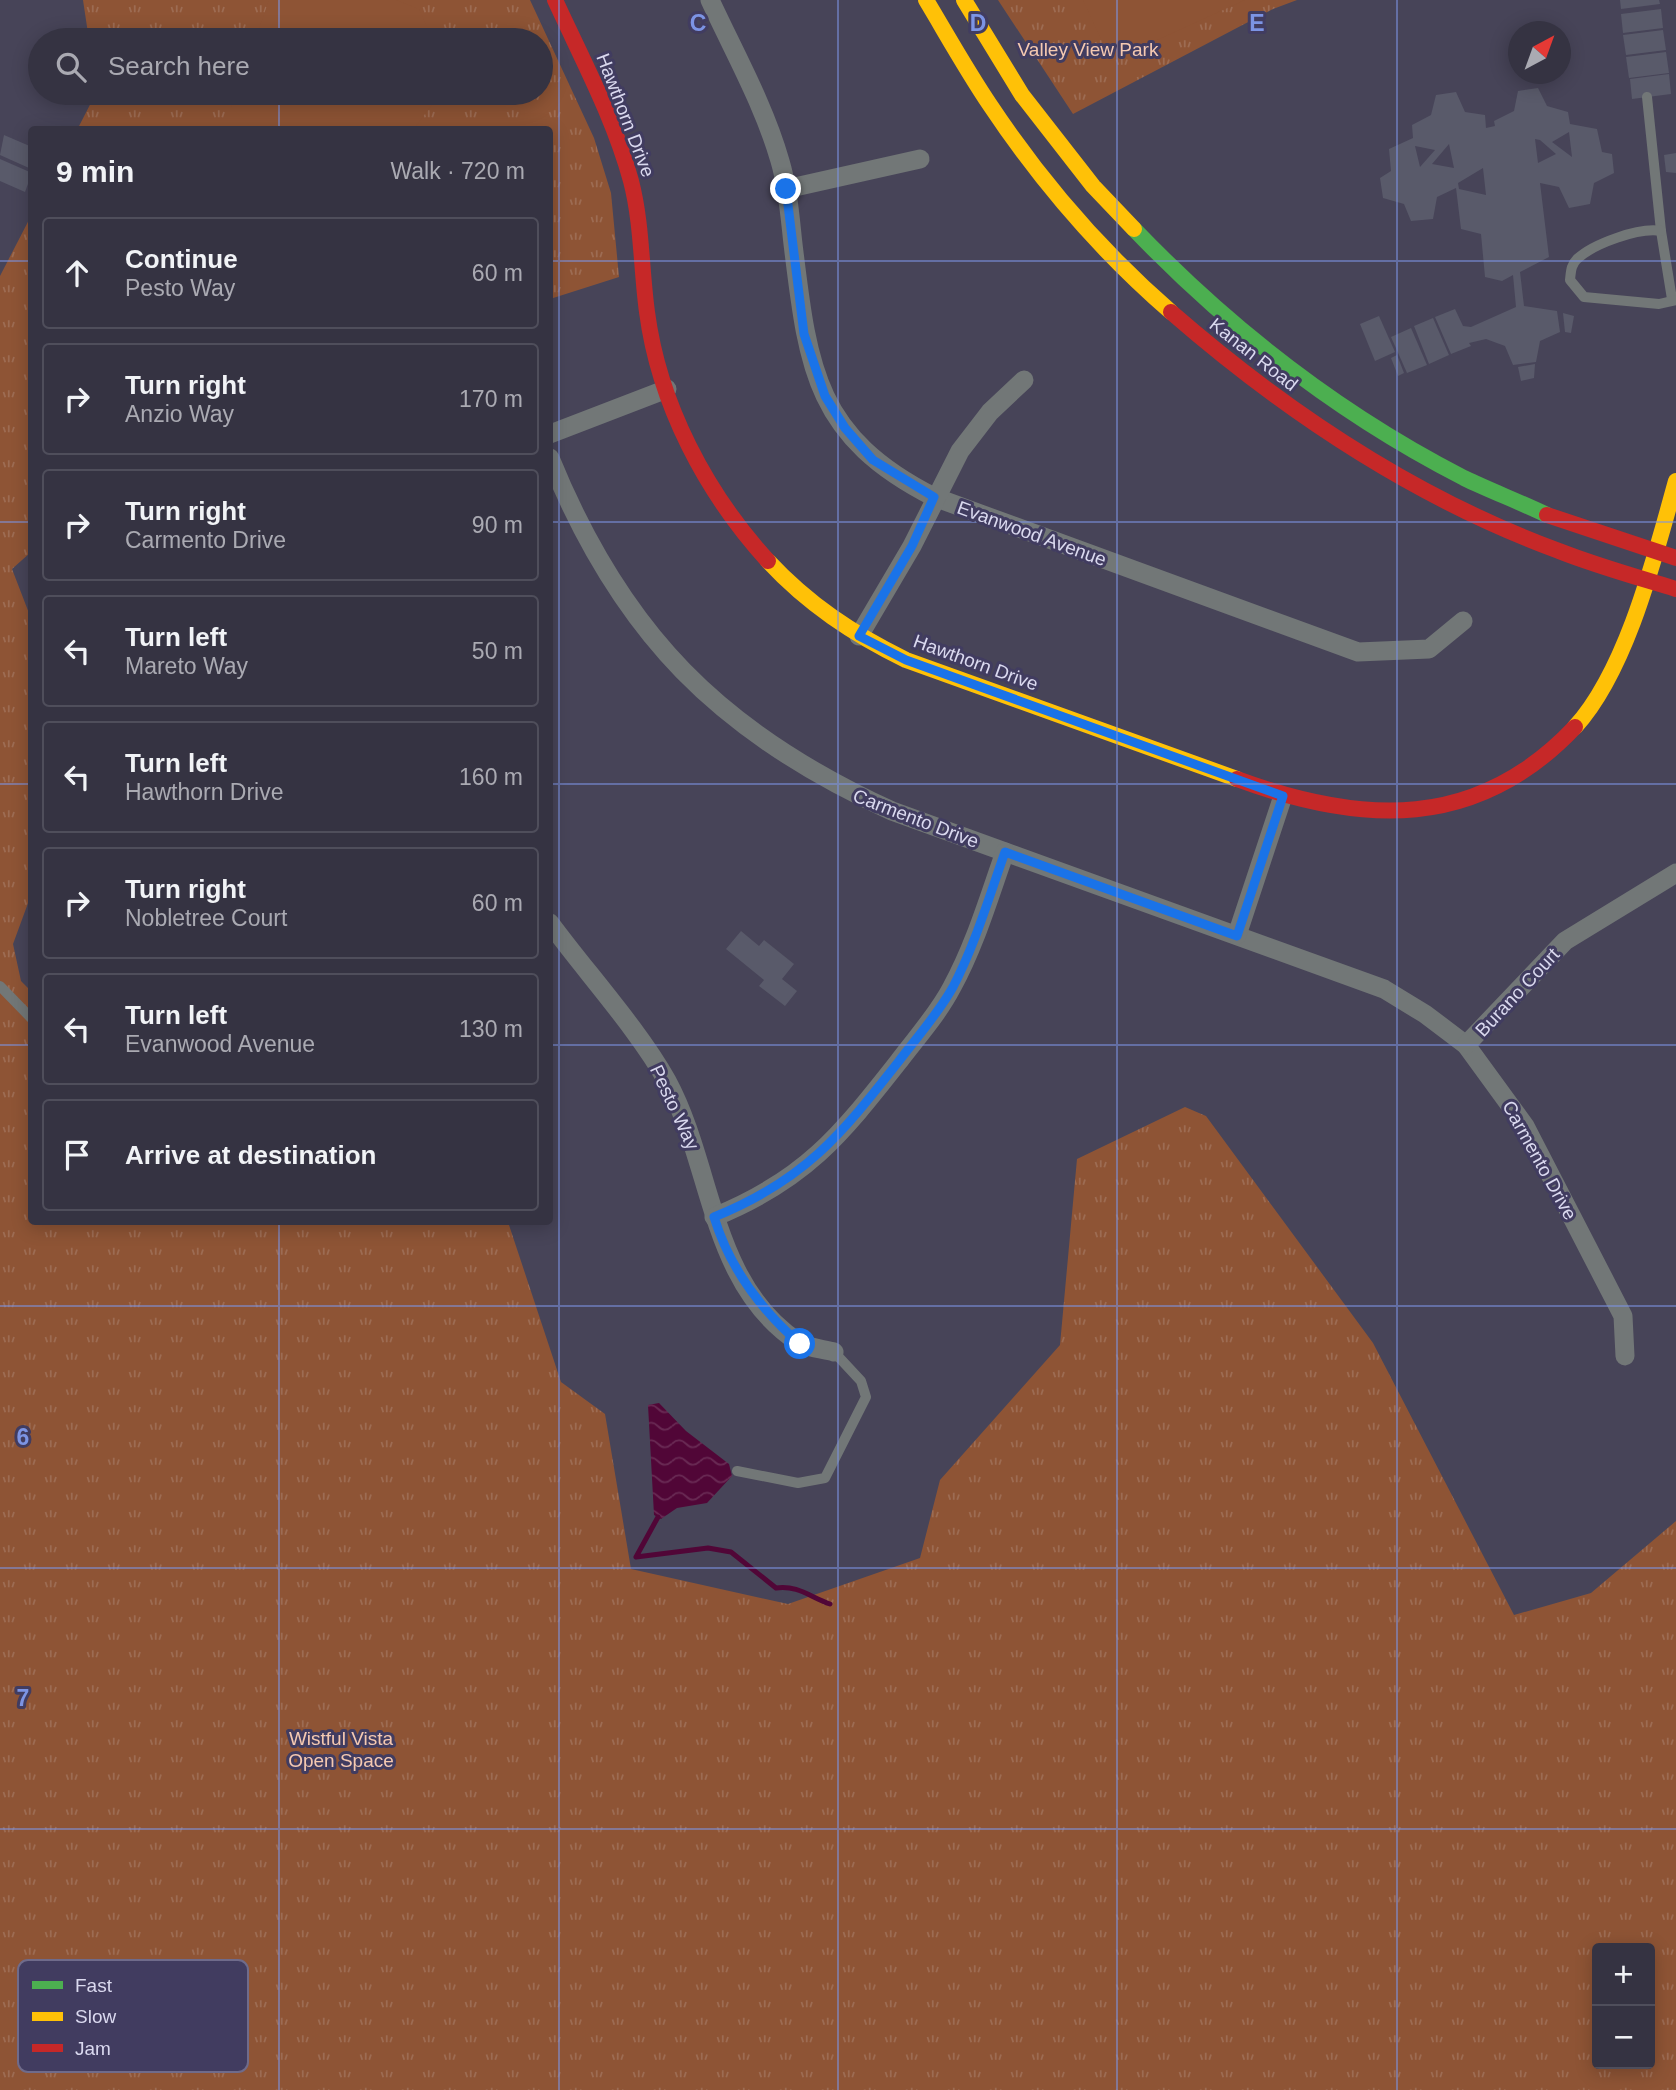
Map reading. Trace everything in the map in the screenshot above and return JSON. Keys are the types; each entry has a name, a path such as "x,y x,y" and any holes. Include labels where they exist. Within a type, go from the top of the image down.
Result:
{"main road":[{"name":"Hawthorn Drive","path":"555,0 617,139 630,180 641,224 650,333 667,389 700,465 742,530 795,587 859,636 906,660 1283,796 1337,810 1399,813 1459,802 1519,775 1565,739 1604,690 1623,650 1676,481"},
{"name":"Kanan Road","path":"926,0 982,93 1068,209 1122,267 1181,324 1305,421 1375,467 1441,502 1553,551 1676,589"},
{"name":"Kanan Road","path":"964,0 1010,75 1053,137 1097,190 1147,246 1264,351 1397,439 1467,478 1547,514 1676,558"}],"street":[{"name":"Evanwood Avenue","path":"710,0 769,131 786,189 804,334 825,396 845,428 873,460 934,497 1358,652 1429,649 1463,621"},
{"path":"786,189 920,159"},
{"path":"859,636 912,546 934,497 960,451 990,412 1024,380"},
{"path":"553,433 667,389"},
{"name":"Carmento Drive","path":"553,465 573,515 610,582 656,643 713,702 770,746 836,786 892,811 1384,989 1425,1014 1466,1045 1525,1126 1618,1305 1623,1317 1625,1356"},
{"path":"1237,936 1283,796"},
{"path":"714,1217 751,1202 789,1180 823,1153 846,1128 952,989 970,951 1005,852"},
{"name":"Burano Court","path":"1466,1045 1565,941 1676,873"},
{"name":"Pesto Way","path":"553,927 667,1081 693,1138 714,1217 740,1276 762,1308 800,1344 834,1352"}],"lane":[{"path":"1647,97 1661,230 1674,299 1659,304 1584,296 1570,280 1571,267 1579,257 1635,231 1661,230"},
{"path":"0,986 28,1015"},
{"path":"737,1471 798,1483 825,1478 866,1397 861,1381 834,1352"}],"green space":[{"path":"83,0 530,0 543,28 87,28"},
{"path":"269,0 396,0 419,9 428,28 259,28"},
{"name":"Valley View Park","path":"998,0 1297,0 1273,9 1073,114"},
{"path":"1083,0 1245,0 1111,61"},
{"path":"553,50 594,138 611,193 619,277 553,298 553,126 79,126 90,105 553,105"},
{"path":"432,105 416,126 250,126 231,107"},
{"name":"Wistful Vista Open Space","path":"28,222 28,555 12,569 28,611 28,903 13,944 21,981 28,988 28,1225 509,1225 561,1382 605,1414 631,1569 788,1604 920,1558 940,1480 1060,1345 1077,1159 1185,1107 1206,1116 1373,1343 1514,1615 1591,1593 1676,1521 1676,2090 0,2090 0,276"}],"water":[{"path":"659,1403 686,1431 729,1464 732,1476 707,1503 677,1508 661,1519 654,1515 648,1405"}],"building":[{"path":"1620,0 1659,0 1660,4 1621,9"},
{"path":"1661,9 1663,28 1623,33 1621,14"},
{"path":"1663,30 1666,50 1626,55 1623,35"},
{"path":"1666,52 1669,73 1629,78 1626,57"},
{"path":"1669,74 1671,94 1632,99 1630,79"},
{"path":"1538,88 1547,106 1568,112 1570,124 1597,129 1602,152 1612,154 1614,173 1594,183 1590,204 1569,208 1559,187 1540,183 1549,257 1520,272 1524,306 1557,311 1560,332 1540,341 1536,362 1513,365 1505,346 1486,339 1469,343 1471,346 1451,354 1435,317 1455,309 1463,326 1471,327 1516,307 1513,275 1502,281 1485,277 1481,234 1461,229 1456,188 1437,197 1433,219 1411,221 1404,204 1383,198 1380,178 1391,171 1389,149 1413,138 1412,125 1431,115 1436,95 1456,92 1465,112 1485,115 1486,128 1495,126 1494,121 1514,111 1518,91","holes":["1569,132 1572,157 1552,142","1535,139 1556,154 1538,163","1449,144 1454,168 1432,164","1415,146 1435,150 1420,167","1483,168 1486,195 1459,189 1458,183"]},
{"path":"4,135 28,145 28,168 0,155"},
{"path":"1676,153 1676,173 1666,172 1664,155"},
{"path":"0,159 28,171 25,192 0,181"},
{"path":"1563,313 1574,316 1571,333 1565,332"},
{"path":"1379,316 1395,352 1375,361 1360,324"},
{"path":"1433,318 1449,355 1429,364 1414,326"},
{"path":"1411,328 1427,365 1407,373 1391,337"},
{"path":"1397,355 1404,373 1398,376 1391,358"},
{"path":"1535,364 1534,378 1521,381 1518,367"},
{"path":"741,931 759,946 764,940 794,964 782,979 797,991 785,1006 759,986 764,980 726,949"}],"waterway":[{"path":"658,1517 636,1557 708,1548 731,1552 776,1588 797,1590 830,1604"}],"traffic: fast":[{"path":"1134,229 1208,301 1288,367 1331,398 1418,453 1464,478 1547,515"}],"traffic: slow":[{"path":"926,0 1009,133 1051,188 1121,265 1171,312"},
{"path":"964,0 1022,95 1093,186 1134,229"},
{"path":"1575,727 1610,675 1624,644 1649,577 1676,481"},
{"path":"768,561 783,577 832,617 906,660 1237,779"}],"traffic: jam":[{"path":"555,0 607,112 631,181 653,346 674,413 706,477 745,535 768,561"},
{"path":"1171,312 1215,349 1307,418 1404,479 1506,530 1588,562 1676,589"},
{"path":"1547,515 1676,558"},
{"path":"1237,779 1329,805 1373,810 1416,809 1458,801 1498,785 1537,761 1575,727"}],"route":[{"path":"786,189 804,334 813,368 825,396 845,428 873,460 908,484 934,497 912,546 859,636 906,660 1283,796 1237,936 1005,852 970,951 952,989 846,1128 823,1153 789,1180 751,1202 714,1217 740,1276 755,1300 800,1344"}]}
